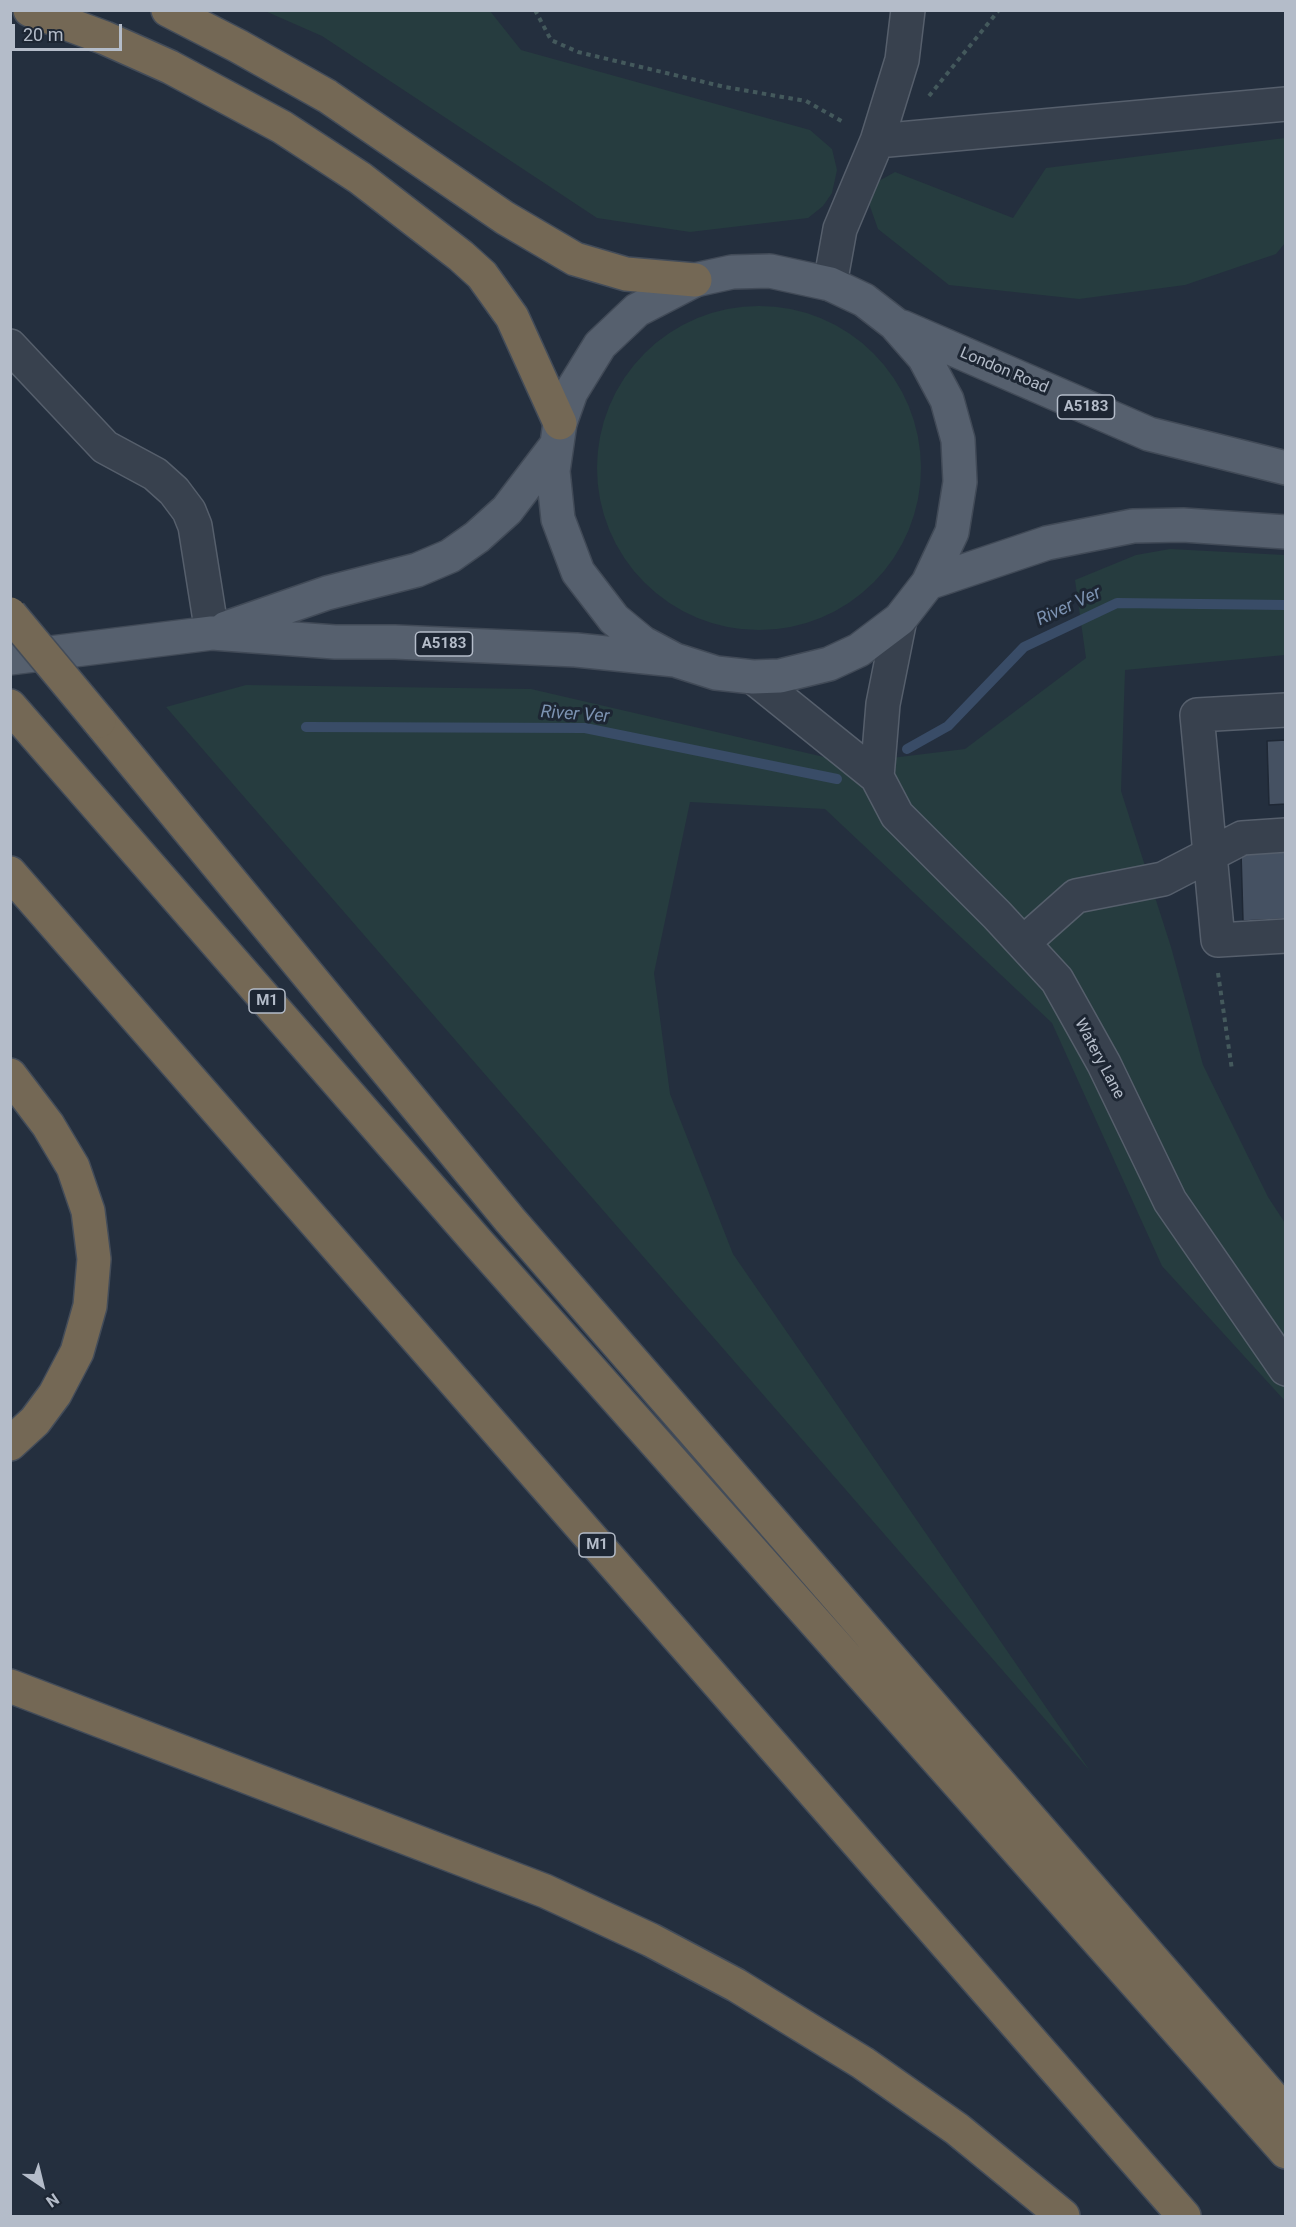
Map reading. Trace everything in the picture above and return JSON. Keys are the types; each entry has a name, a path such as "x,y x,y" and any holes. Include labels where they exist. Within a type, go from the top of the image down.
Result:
{"highway":[{"path":"30,10 96,34 170,67 282,127 360,178 461,256 482,275 512,317 557,435"},
{"path":"168,10 327,96 506,218 575,259 626,274 695,280"},
{"path":"10,614 510,1220 1286,2113"},
{"name":"M1","path":"10,706 480,1245 1286,2152"},
{"name":"M1","path":"10,873 1184,2217"},
{"path":"10,1075 48,1125 73,1167 88,1211 94,1259 90,1306 77,1352 55,1394 35,1421 10,1444"},
{"path":"10,1686 545,1891 651,1940 736,1985 863,2063 957,2129 1063,2217"}],"main road":[{"path":"770,271 830,284 864,300 895,324 924,357 947,400 958,440 960,482 952,532 928,583 900,619 859,650 829,664 780,676 753,677 716,673 675,660 643,643 614,619 578,572 558,519 553,471 557,435 571,392 600,345 637,310 695,280 732,272 770,271"},
{"name":"London Road","path":"895,324 1149,434 1286,468"},
{"name":"A5183","path":"212,633 327,593 417,570 450,556 477,537 507,510 557,435"},
{"path":"928,583 1047,543 1133,526 1183,525 1286,532"},
{"name":"A5183","path":"10,658 212,633 335,642 395,642 576,650 675,660"}],"street":[{"path":"830,284 840,229 877,141 902,60 908,10"},
{"path":"877,141 1286,104"},
{"path":"10,346 105,447 155,474 174,491 189,512 195,526 212,633"},
{"path":"878,777 883,704 900,619"},
{"path":"753,677 878,777"},
{"path":"1286,710 1197,715 1218,940 1286,936"},
{"name":"Watery Lane","path":"878,777 897,815 1057,980 1104,1064 1170,1201 1286,1368"},
{"path":"1023,943 1076,896 1163,879 1242,838 1286,835"}],"path":[{"path":"535,10 550,40 578,52 725,87 806,101 877,141"},
{"path":"927,99 999,10"},
{"path":"1218,940 1215,951 1232,1070"}],"green space":[{"path":"265,11 490,11 521,50 810,130 832,149 837,170 832,193 823,206 808,218 690,232 597,218 322,36"},
{"path":"1285,138 1285,243 1276,254 1185,285 1079,299 949,285 878,229 867,198 877,182 895,172 1013,218 1046,168"},
{"path":"759,306 791,309 821,318 849,333 874,353 894,378 909,406 918,436 921,468 918,500 909,530 894,558 874,583 849,603 821,618 791,627 759,630 727,627 697,618 669,603 644,583 624,558 609,530 600,500 597,468 600,436 609,406 624,378 644,353 669,333 697,318 727,309"},
{"path":"1170,549 1285,555 1285,655 1125,670 1121,791 1171,947 1203,1065 1268,1197 1285,1223 1285,1401 1162,1266 1052,1023 825,809 690,802 654,973 670,1094 733,1254 1090,1771 166,707 246,685 531,689 850,763 965,749 1086,658 1075,580 1136,555"}],"building":[{"path":"1286,740 1286,804 1269,805 1267,741"},
{"path":"1286,849 1286,919 1243,921 1241,852"}],"waterway":[{"name":"River Ver","path":"907,749 948,726 1024,647 1117,603 1286,605"},
{"name":"River Ver","path":"306,727 585,728 837,779"}]}
